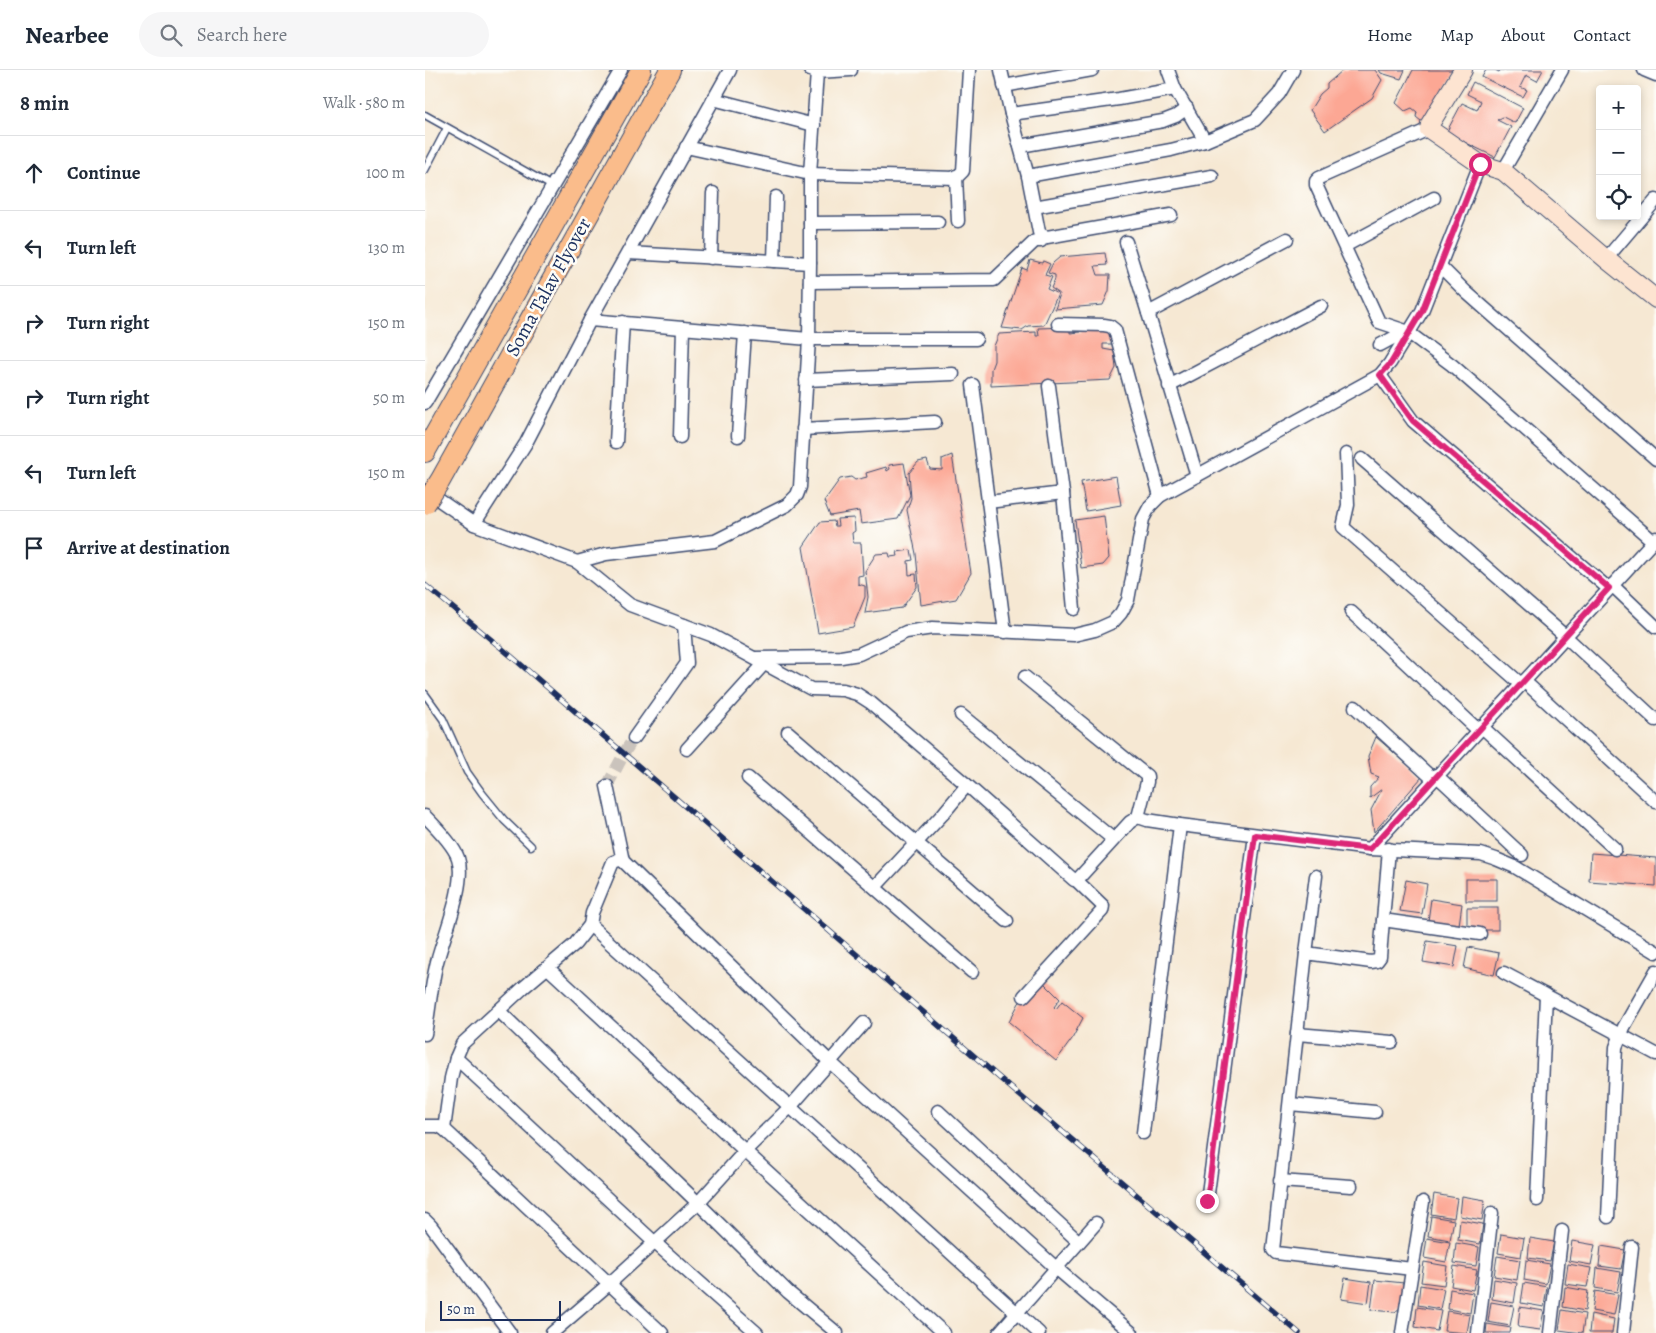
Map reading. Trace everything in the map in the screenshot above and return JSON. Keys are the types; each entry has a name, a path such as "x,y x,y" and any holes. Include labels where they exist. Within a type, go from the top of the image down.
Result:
{"main road":[{"name":"Soma Talav Flyover","path":"425,452 641,70"},
{"name":"Soma Talav Flyover","path":"425,504 670,70"}],"street":[{"path":"425,403 621,70"},
{"path":"474,524 526,443 590,320 730,70"},
{"path":"577,562 606,554 715,540 787,505 797,495 800,487 809,339 813,71 851,70"},
{"path":"686,147 810,174 956,177 963,171 969,70"},
{"path":"1001,70 1028,176 1039,232 1047,237 1171,215"},
{"path":"1004,86 1092,70"},
{"path":"1169,70 1175,89 1205,141"},
{"path":"1028,176 1171,150 1205,141 1255,120 1279,94 1293,70"},
{"path":"1429,129 1430,124 1463,70"},
{"path":"1503,171 1562,70"},
{"path":"1644,70 1656,75"},
{"path":"1011,114 1175,89"},
{"path":"713,99 813,124"},
{"path":"1020,146 1163,121 1187,108"},
{"path":"1429,129 1480,164 1503,171 1656,299"},
{"path":"1380,345 1407,331 1379,322 1316,181 1429,129"},
{"path":"687,749 759,661 841,657 859,654 906,632 933,628 1074,635 1095,630 1113,622 1129,600 1143,519 1150,506 1160,496 1380,375 1391,363 1422,311 1480,164"},
{"path":"1034,207 1212,176"},
{"path":"956,177 958,221"},
{"path":"711,258 713,193"},
{"path":"774,261 776,197"},
{"path":"1345,246 1434,198"},
{"path":"1606,259 1656,200"},
{"path":"810,223 939,222"},
{"path":"1148,313 1287,240"},
{"path":"810,282 994,280 1035,241 1041,241"},
{"path":"1127,242 1197,476"},
{"path":"628,253 810,263"},
{"path":"1440,266 1465,292 1656,459"},
{"path":"1169,386 1321,306"},
{"path":"590,320 809,339 976,339"},
{"path":"616,442 623,322"},
{"path":"1058,324 1103,325 1110,326 1115,330 1160,496"},
{"path":"680,437 683,328"},
{"path":"738,436 745,333"},
{"path":"1370,849 1654,539 1452,365 1409,333"},
{"path":"806,380 953,374"},
{"path":"1380,375 1413,421 1656,627"},
{"path":"973,385 1005,632"},
{"path":"1049,386 1063,493 1074,609"},
{"path":"803,429 935,422"},
{"path":"1346,454 1348,506 1343,527 1522,682 1656,802"},
{"path":"1362,459 1565,636 1656,720"},
{"path":"425,490 474,524 577,562 630,605 711,635 811,689 843,690 857,694 871,703 1076,880 1103,906 1102,910 1024,996"},
{"path":"988,502 1063,493"},
{"path":"1351,612 1615,849"},
{"path":"634,738 687,663 684,625"},
{"path":"1025,678 1147,776 1138,817 1130,822 1113,839 1076,880"},
{"path":"1355,707 1522,855"},
{"path":"961,715 1113,839"},
{"path":"788,732 1007,922"},
{"path":"748,778 972,972"},
{"path":"875,888 967,785"},
{"path":"607,786 623,861 830,1062 1056,1268 1132,1333"},
{"path":"425,816 458,858 461,874 457,896 429,988 425,1034"},
{"path":"1138,817 1179,825 1370,849 1481,854 1515,867 1656,952"},
{"path":"1143,1133 1179,825"},
{"path":"1207,1201 1255,835"},
{"path":"1306,953 1371,962 1377,961 1380,957 1389,849"},
{"path":"623,861 613,862 592,914 590,925 575,944 523,988 462,1044 455,1058 436,1127 662,1333"},
{"path":"1316,876 1280,1181 1274,1252 1412,1270"},
{"path":"1383,920 1480,934"},
{"path":"590,925 1039,1333"},
{"path":"548,968 945,1333"},
{"path":"1608,1217 1616,1047 1656,971"},
{"path":"1504,973 1656,1054"},
{"path":"1537,1200 1546,995"},
{"path":"499,1011 698,1202 788,1292 837,1333"},
{"path":"560,1331 698,1202 745,1151 791,1106 864,1023"},
{"path":"1297,1034 1392,1042"},
{"path":"455,1058 654,1242 757,1333"},
{"path":"1290,1104 1375,1112"},
{"path":"939,1111 1079,1242"},
{"path":"1280,1181 1351,1186"},
{"path":"1402,1333 1423,1202"},
{"path":"1478,1333 1492,1214"},
{"path":"425,1220 510,1333"},
{"path":"999,1333 1096,1223"},
{"path":"1550,1333 1562,1231"},
{"path":"1623,1333 1632,1247"}],"lane":[{"path":"425,115 550,184 615,70"},
{"path":"425,170 447,128"},
{"path":"425,694 443,719 467,772 504,820 531,846"}],"building":[{"path":"1343,70 1375,70 1382,80 1372,98 1325,131 1310,110 1320,94 1327,88 1327,84"},
{"path":"1379,70 1405,70 1401,79 1381,73"},
{"path":"1413,70 1456,70 1426,125 1416,117 1417,112 1412,108 1405,111 1396,103"},
{"path":"1486,70 1499,72 1500,70 1543,70 1537,81 1526,75 1520,87 1527,90 1523,97 1482,77"},
{"path":"1473,82 1523,108 1515,123 1503,117 1497,120 1511,127 1495,157 1446,133 1462,103 1477,110 1481,101 1467,94"},
{"path":"1105,253 1107,265 1095,266 1098,275 1110,275 1109,291 1103,305 1055,309 1060,294 1051,288 1055,275 1048,273 1053,263 1060,257"},
{"path":"1030,260 1042,263 1043,261 1050,264 1045,275 1052,277 1047,289 1058,294 1044,325 1028,326 1022,330 1002,328 1022,268 1027,270"},
{"path":"1070,327 1070,333 1080,332 1080,329 1111,330 1114,344 1103,344 1103,349 1114,351 1116,368 1110,380 991,386 994,346 999,334 1036,332 1036,336 1039,336 1038,328"},
{"path":"952,455 971,573 956,599 921,605 916,554 907,510 911,498 909,473 918,462 927,460 930,469 942,470 942,459"},
{"path":"904,463 910,495 898,519 861,524 859,511 830,516 824,501 840,479 851,477 855,480 867,477 866,473 886,467 887,471 890,469 889,465"},
{"path":"1116,476 1121,505 1086,511 1081,482"},
{"path":"1104,516 1109,558 1103,565 1081,568 1075,520"},
{"path":"854,518 855,531 852,533 853,543 861,543 863,575 858,576 858,584 865,586 865,597 853,627 818,633 803,547 820,522 834,521 835,526 838,526 837,519"},
{"path":"911,550 913,560 908,561 909,575 916,574 917,587 902,608 865,613 868,597 865,571 876,554 889,553 890,557 898,556 897,552"},
{"path":"1376,737 1422,777 1374,832 1371,810 1382,789 1370,798 1370,787 1379,777 1371,774 1368,756"},
{"path":"1591,853 1656,858 1656,886 1589,881"},
{"path":"1466,879 1497,879 1497,901 1466,901"},
{"path":"1406,880 1427,884 1422,914 1400,911"},
{"path":"1431,899 1462,904 1459,925 1428,921"},
{"path":"1467,908 1498,908 1498,930 1467,930"},
{"path":"1427,941 1458,946 1454,967 1423,962"},
{"path":"1468,947 1499,953 1494,975 1464,968"},
{"path":"1042,981 1060,999 1054,1007 1056,1009 1062,1001 1083,1018 1072,1039 1056,1061 1009,1022 1019,1003"},
{"path":"1434,1194 1457,1198 1454,1218 1431,1214"},
{"path":"1462,1196 1485,1200 1482,1220 1460,1216"},
{"path":"1431,1216 1454,1220 1450,1240 1428,1236"},
{"path":"1460,1220 1483,1224 1480,1244 1458,1240"},
{"path":"1501,1234 1524,1238 1521,1257 1498,1253"},
{"path":"1427,1238 1450,1242 1446,1262 1424,1258"},
{"path":"1530,1238 1554,1242 1550,1261 1528,1258"},
{"path":"1572,1241 1595,1245 1591,1265 1569,1261"},
{"path":"1456,1243 1479,1247 1476,1266 1454,1263"},
{"path":"1601,1246 1625,1250 1621,1269 1599,1266"},
{"path":"1497,1256 1520,1260 1517,1280 1494,1276"},
{"path":"1526,1260 1550,1264 1546,1284 1524,1280"},
{"path":"1424,1262 1447,1266 1444,1285 1421,1282"},
{"path":"1568,1264 1591,1268 1587,1287 1565,1284"},
{"path":"1454,1266 1477,1270 1473,1290 1451,1286"},
{"path":"1597,1268 1621,1272 1617,1292 1595,1288"},
{"path":"1345,1278 1371,1282 1368,1303 1341,1299"},
{"path":"1494,1279 1517,1283 1514,1303 1492,1299"},
{"path":"1375,1280 1404,1283 1401,1307 1395,1312 1371,1310"},
{"path":"1524,1283 1547,1287 1544,1307 1521,1303"},
{"path":"1420,1285 1444,1289 1440,1309 1418,1305"},
{"path":"1565,1287 1588,1291 1585,1311 1563,1307"},
{"path":"1450,1289 1473,1293 1470,1313 1448,1309"},
{"path":"1595,1291 1618,1295 1614,1315 1592,1311"},
{"path":"1491,1302 1514,1306 1510,1326 1488,1322"},
{"path":"1417,1307 1441,1311 1437,1331 1415,1327"},
{"path":"1520,1307 1544,1311 1540,1330 1518,1327"},
{"path":"1562,1310 1585,1314 1582,1333 1559,1330"},
{"path":"1447,1311 1470,1315 1467,1333 1444,1331"},
{"path":"1591,1314 1614,1319 1612,1333 1589,1333"},
{"path":"1487,1324 1511,1328 1510,1333 1486,1333"}],"tunnel":[{"path":"607,786 634,738"}],"railway":[{"path":"425,585 511,656 1010,1087 1299,1333"}],"route":[{"path":"1207,1201 1255,835 1370,849 1609,588 1413,421 1380,375 1391,363 1422,311 1480,164"}]}
